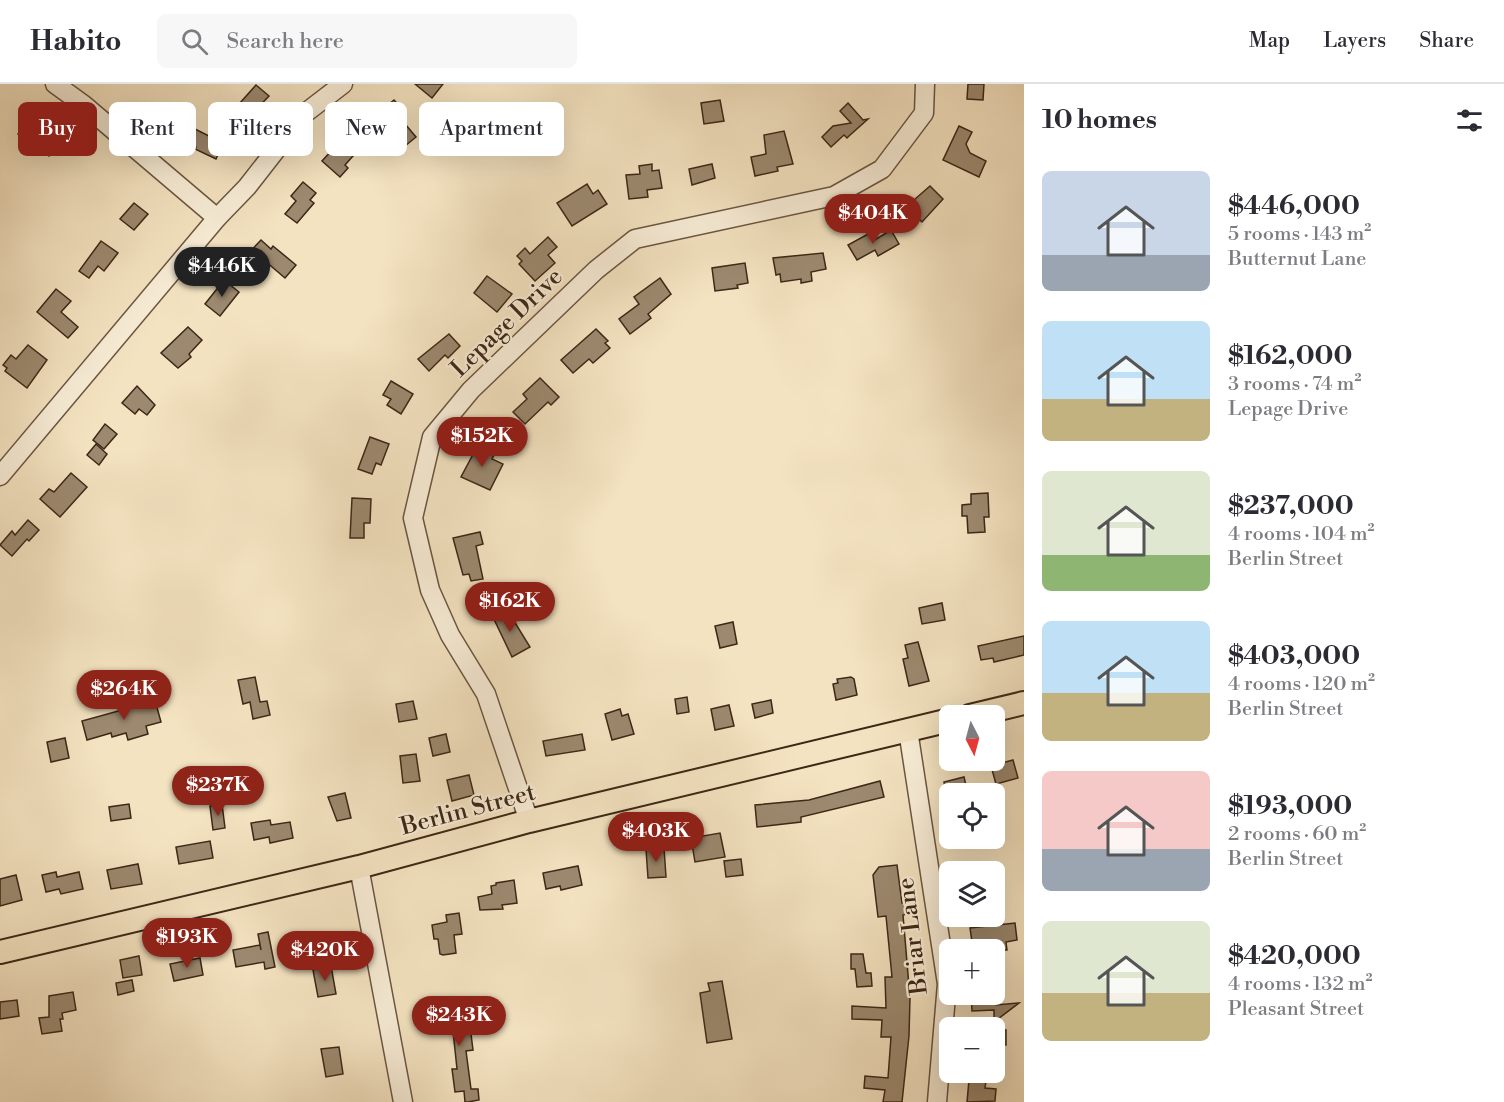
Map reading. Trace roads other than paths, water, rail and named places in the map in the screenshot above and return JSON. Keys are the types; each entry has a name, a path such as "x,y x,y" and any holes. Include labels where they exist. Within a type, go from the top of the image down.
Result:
{"main road":[{"path":"1005,708 1024,703"},
{"name":"Berlin Street","path":"0,952 359,867 529,821 939,723"}],"street":[{"path":"55,84 217,218"},
{"path":"0,476 217,218 247,188 304,114 343,84"},
{"name":"Lepage Drive","path":"529,821 486,694 450,635 430,590 413,518 432,437 479,382 597,270 635,239 834,196 882,169 924,113 925,84"},
{"name":"Briar Lane","path":"908,730 947,984 937,1102"},
{"path":"359,867 403,1102"}]}
